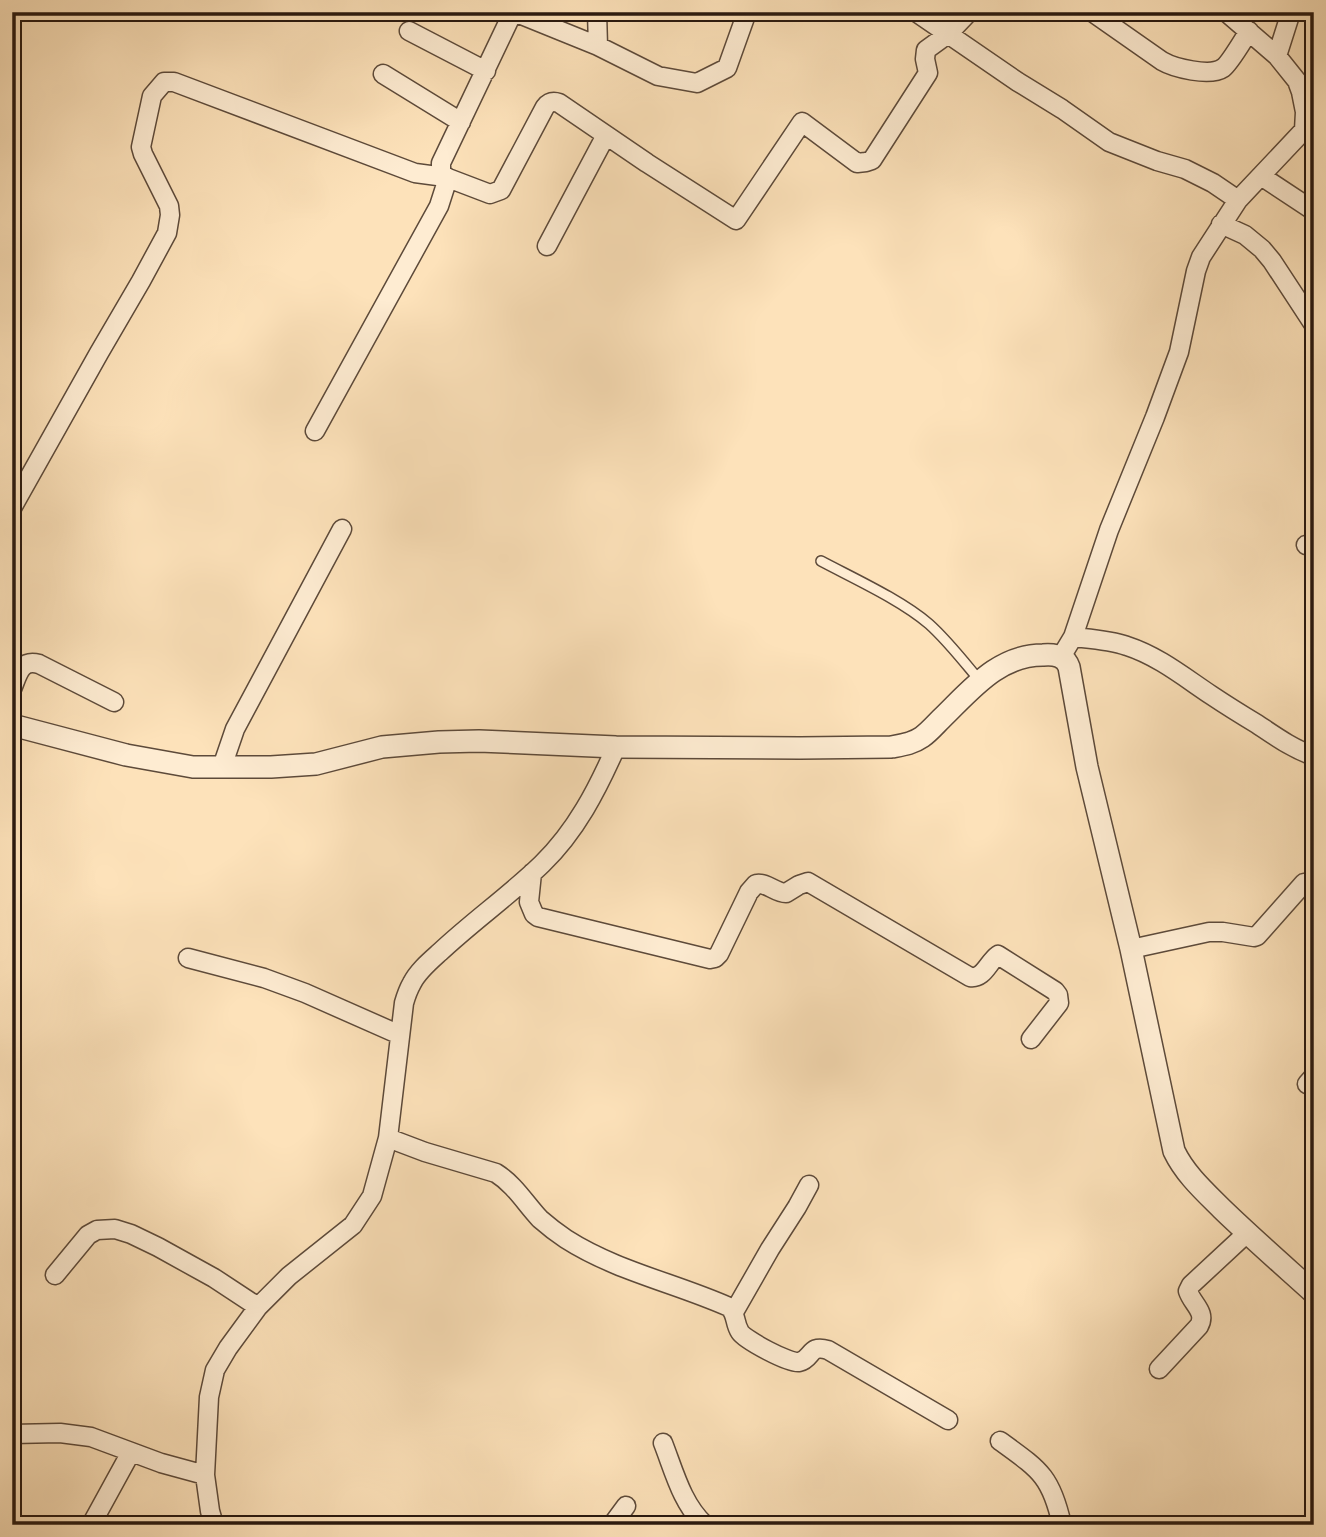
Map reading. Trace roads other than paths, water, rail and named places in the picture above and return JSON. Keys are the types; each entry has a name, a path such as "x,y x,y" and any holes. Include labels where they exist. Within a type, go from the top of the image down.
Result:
{"street":[{"path":"446,177 440,169 441,163 513,12 598,46 658,76 697,83 727,68 747,12"},
{"path":"597,12 598,46"},
{"path":"916,12 1109,142 1185,169 1238,200"},
{"path":"12,508 167,233 169,206 141,147 152,96 164,82 174,82 415,173 446,177 485,193 501,190 545,107 551,102 559,103 736,220 802,122 857,163 872,160 928,73 926,50 948,34 969,12"},
{"path":"1092,12 1170,66 1184,69 1213,71 1222,68 1250,31"},
{"path":"1061,657 1073,636 1109,530 1179,352 1201,257 1238,200 1309,133 1297,81 1277,56 1226,12"},
{"path":"1277,56 1290,12"},
{"path":"408,31 486,71"},
{"path":"383,74 461,122"},
{"path":"547,246 606,135"},
{"path":"1261,176 1314,211"},
{"path":"315,431 439,206 446,177"},
{"path":"1221,224 1245,235 1262,249 1314,325"},
{"path":"222,767 235,729 342,529"},
{"path":"1073,636 1111,641 1146,654 1179,672 1281,739 1314,756"},
{"path":"12,725 126,755 193,767 317,764 382,747 439,742 615,747 880,747 906,745 925,736 980,681 998,667 1035,655 1061,657 1069,667 1087,767 1174,1151 1178,1161 1195,1181 1247,1233 1314,1293"},
{"path":"12,689 20,671 26,663 32,662 114,702"},
{"path":"214,1525 205,1475 211,1381 221,1359 258,1307 289,1276 354,1225 372,1196 388,1138 407,993 417,975 457,936 551,855 577,822 598,786 615,747"},
{"path":"532,873 529,902 538,917 710,959 719,954 749,892 756,884 764,884 786,893 808,881 974,978 998,956 1055,991 1059,1003 1031,1039"},
{"path":"1130,950 1209,932 1258,936 1304,883"},
{"path":"188,958 275,982 400,1035"},
{"path":"388,1138 496,1173 506,1179 540,1219 577,1246 636,1273 729,1307 734,1312 737,1328 744,1336 781,1356 797,1362 805,1360 813,1350 823,1348 948,1420"},
{"path":"734,1312 809,1185"},
{"path":"55,1275 88,1235 105,1228 115,1229 131,1234 214,1278 258,1307"},
{"path":"1159,1368 1202,1321 1200,1311 1188,1291 1191,1286 1247,1233"},
{"path":"12,1434 60,1433 92,1437 161,1463 205,1475"},
{"path":"1000,1441 1033,1465 1048,1482 1062,1525"},
{"path":"663,1443 683,1495 705,1525"},
{"path":"91,1525 131,1452"},
{"path":"612,1525 626,1506"}],"lane":[{"path":"821,561 914,612 948,643 980,681"}]}
